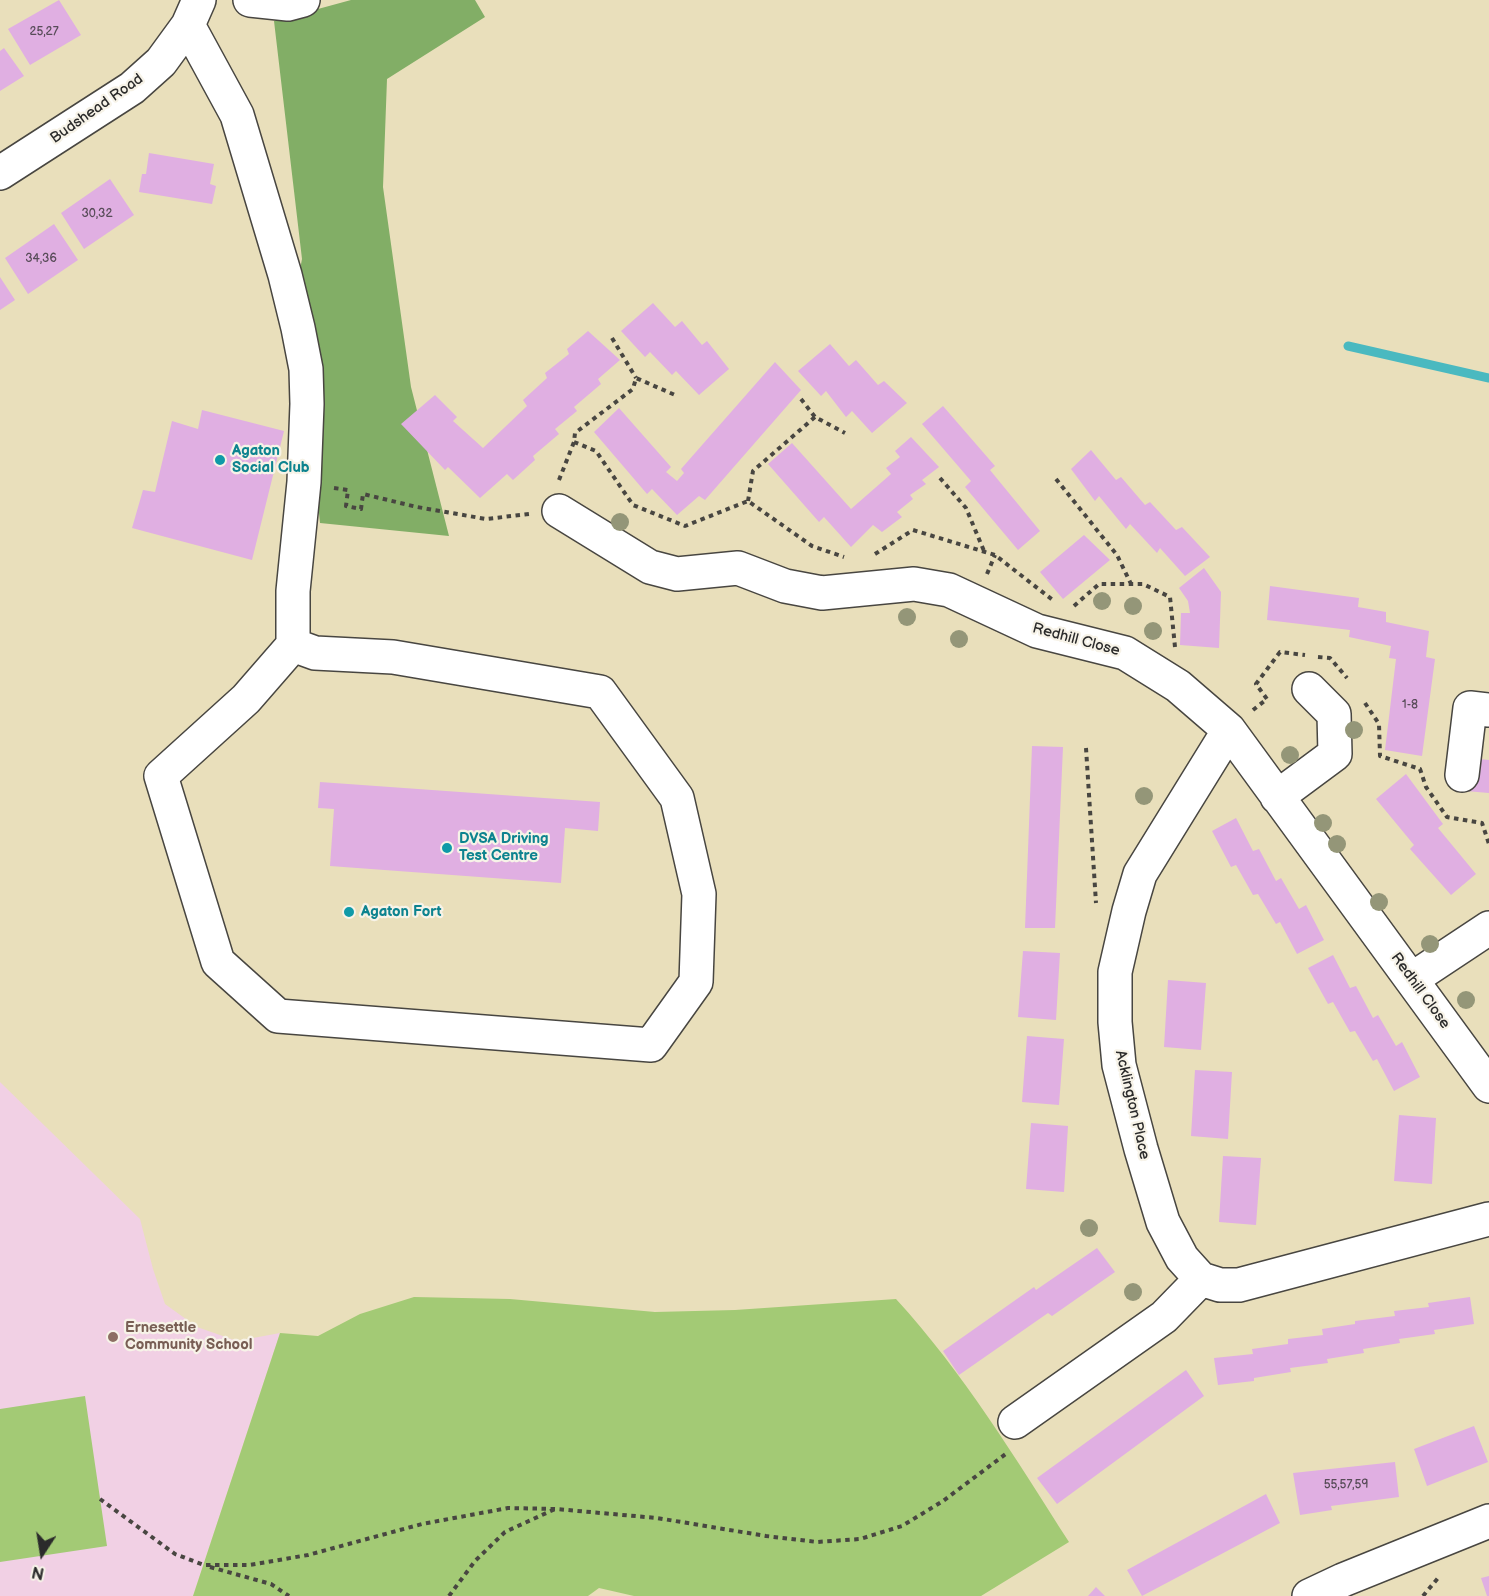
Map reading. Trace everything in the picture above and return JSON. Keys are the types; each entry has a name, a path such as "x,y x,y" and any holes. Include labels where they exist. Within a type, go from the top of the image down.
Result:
{"street":[{"name":"Budshead Road","path":"0,173 132,88 161,62 193,13"},
{"path":"193,13 237,115 285,275 306,369 307,404 304,482 292,591 293,645 246,699 161,776 218,962 278,1016 651,1046 696,982 699,894 677,798 600,692 393,657 315,653 293,645"},
{"name":"Redhill Close","path":"559,511 650,567 677,574 738,568 785,586 822,593 914,584 949,590 1037,631 1125,653 1174,683 1229,730 1489,1086"},
{"path":"1277,797 1335,754 1334,714 1309,689"},
{"path":"1462,775 1470,708 1489,710"},
{"name":"Acklington Place","path":"1201,1279 1182,1258 1163,1222 1141,1149 1119,1065 1115,1022 1115,972 1140,874 1229,730"},
{"path":"1412,979 1489,928"},
{"path":"1020,1419 1164,1317 1201,1279 1220,1285 1239,1285 1489,1219"},
{"path":"1309,1596 1342,1580 1489,1521"}],"path":[{"path":"612,338 636,378 675,395"},
{"path":"304,482 348,490 346,506 361,509 363,494 417,507 486,519 559,511 556,490 574,442 575,433 633,389 636,378"},
{"path":"801,399 815,417 845,433"},
{"path":"748,501 753,471 815,417"},
{"path":"940,478 966,508 984,552"},
{"path":"1056,479 1117,555 1131,584"},
{"path":"984,581 995,555"},
{"path":"1229,730 1267,699 1256,684 1280,652 1330,658 1354,685"},
{"path":"1360,695 1379,724 1380,756 1420,769 1426,787 1447,818 1489,823"},
{"path":"1086,748 1097,908"},
{"path":"1482,823 1489,844"},
{"path":"204,1565 249,1564 308,1555 422,1524 508,1508 556,1509 657,1518 817,1542 860,1539 902,1526 943,1501 1035,1433 1020,1419"},
{"path":"100,1499 175,1554 204,1565 271,1584 289,1596"},
{"path":"449,1596 475,1562 505,1532 556,1509"}],"shaded area":[{"name":"Ernesettle Community School","path":"0,1082 140,1219 165,1304 197,1327 237,1341 280,1333 193,1596 0,1596"}],"green space":[{"path":"351,0 475,0 485,17 387,79 383,187 411,387 449,536 320,523 296,290 302,259 274,21"},
{"path":"414,1297 510,1299 655,1312 735,1310 896,1299 966,1386 1069,1542 981,1596 634,1596 599,1588 588,1596 193,1596 280,1333 318,1336 360,1314"},
{"path":"85,1396 107,1546 0,1562 0,1409"}],"building":[{"path":"59,0 81,35 30,65 8,29"},
{"path":"4,48 24,76 0,91 0,51"},
{"path":"149,153 214,164 210,184 216,186 212,204 139,192 142,174 146,174"},
{"path":"110,179 134,215 84,249 61,213"},
{"path":"54,224 78,260 28,294 5,258"},
{"path":"0,277 15,300 0,310"},
{"path":"653,303 675,327 682,321 702,345 707,341 729,369 699,395 676,371 672,375 650,352 645,357 621,331"},
{"path":"588,331 620,360 598,379 601,384 574,407 577,411 555,429 559,434 533,456 535,460 513,480 507,474 480,498 448,467 445,470 401,424 435,395 457,417 453,421 483,448 527,406 523,400 547,378 545,373 569,354 567,349"},
{"path":"830,344 849,366 856,360 878,385 884,381 907,403 872,433 852,411 846,417 826,391 821,396 798,371"},
{"path":"775,362 801,390 705,500 699,496 677,515 652,489 647,494 594,432 619,408 671,467 666,472 677,481 684,473 681,469"},
{"path":"943,406 995,466 990,470 1040,531 1018,550 965,487 971,481 922,424"},
{"name":"Agaton Social Club","path":"202,410 284,431 252,560 132,528 143,490 155,492 172,421 198,429"},
{"path":"911,437 939,467 922,480 926,484 910,495 913,499 897,512 902,517 882,532 873,525 851,547 824,517 819,522 768,464 792,443 851,509 891,474 886,468 900,457 895,451"},
{"path":"1091,450 1116,480 1121,477 1145,505 1150,502 1176,530 1182,527 1210,557 1185,576 1160,548 1157,553 1130,524 1126,529 1099,496 1095,501 1071,469"},
{"path":"1084,535 1110,560 1063,599 1040,572"},
{"path":"1204,568 1221,592 1219,648 1180,645 1181,613 1190,613 1188,601 1179,588"},
{"path":"1270,586 1359,598 1358,607 1386,612 1386,622 1429,631 1426,657 1435,659 1422,756 1385,750 1396,659 1389,658 1391,646 1349,637 1350,630 1267,620"},
{"path":"1032,746 1063,747 1055,928 1025,928"},
{"path":"1469,758 1489,760 1489,793 1466,791"},
{"path":"1406,774 1443,824 1438,828 1476,874 1451,895 1410,849 1414,845 1376,799"},
{"name":"DVSA Driving Test Centre","path":"320,782 600,802 598,831 565,828 561,883 330,866 334,809 318,808"},
{"path":"1236,818 1253,851 1259,849 1276,881 1281,878 1299,909 1306,905 1324,940 1297,954 1280,922 1276,924 1258,894 1253,895 1236,865 1231,867 1212,831"},
{"path":"1023,951 1060,953 1056,1020 1018,1017"},
{"path":"1333,955 1350,988 1356,986 1373,1018 1378,1015 1396,1046 1402,1042 1420,1077 1394,1091 1377,1059 1373,1061 1355,1031 1350,1032 1333,1002 1328,1004 1308,968"},
{"path":"1168,980 1206,983 1201,1050 1164,1047"},
{"path":"1027,1036 1064,1039 1059,1105 1022,1102"},
{"path":"1195,1070 1232,1072 1228,1139 1191,1136"},
{"path":"1399,1115 1436,1118 1432,1184 1394,1181"},
{"path":"1031,1123 1068,1126 1064,1192 1026,1189"},
{"path":"1223,1156 1261,1158 1256,1225 1219,1222"},
{"path":"1097,1248 1115,1272 1052,1316 1048,1313 959,1375 943,1351 1034,1287 1036,1290"},
{"path":"1470,1297 1474,1324 1434,1330 1435,1334 1399,1339 1400,1343 1363,1349 1364,1353 1327,1359 1328,1363 1290,1368 1291,1372 1254,1378 1254,1381 1218,1385 1214,1358 1253,1354 1252,1349 1288,1344 1288,1339 1323,1335 1322,1329 1355,1324 1355,1321 1395,1316 1394,1311 1429,1307 1428,1303"},
{"path":"1186,1370 1204,1396 1057,1504 1037,1478"},
{"path":"1474,1426 1488,1462 1427,1486 1414,1449"},
{"path":"1395,1462 1399,1497 1331,1506 1332,1510 1300,1515 1293,1473"},
{"path":"1266,1494 1280,1523 1142,1596 1127,1570"},
{"path":"1489,1576 1489,1596 1487,1596 1481,1578"},
{"path":"1096,1587 1105,1596 1088,1596"}],"waterway":[{"path":"1348,346 1489,378"}],"place":[{"name":"Agaton Social Club","path":"220,460"},
{"name":"DVSA Driving Test Centre","path":"447,848"},
{"name":"Agaton Fort","path":"349,912"},
{"name":"Ernesettle Community School","path":"113,1337"}]}
